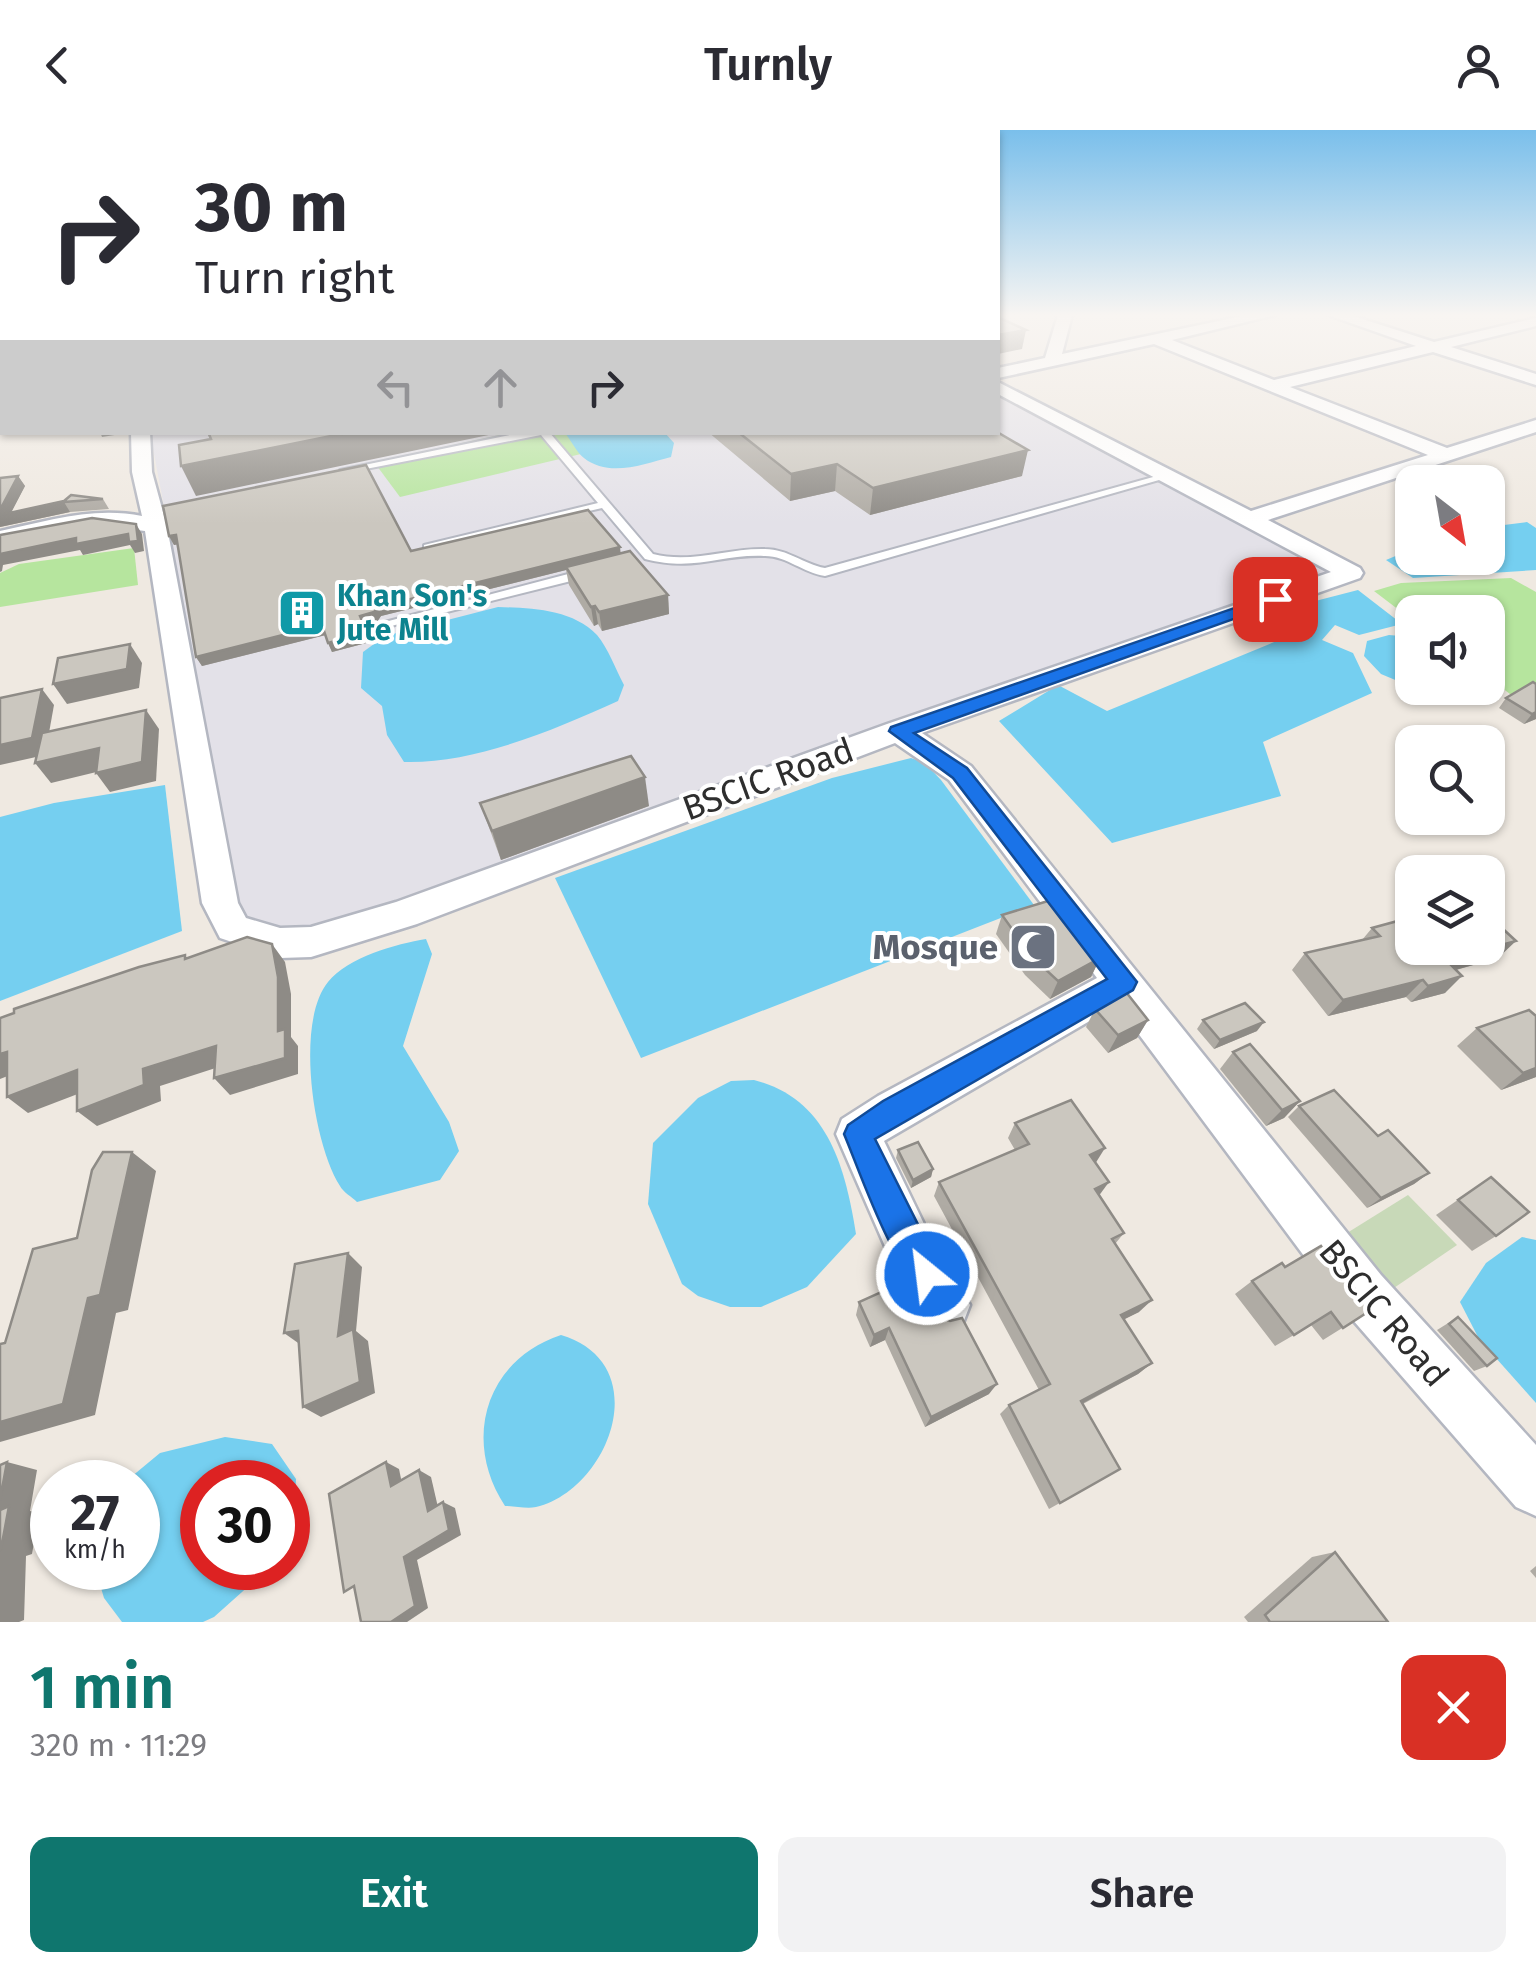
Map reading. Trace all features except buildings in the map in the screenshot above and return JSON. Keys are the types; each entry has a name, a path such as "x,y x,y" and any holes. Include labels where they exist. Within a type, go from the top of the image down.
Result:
{"street":[{"path":"1269,385 1446,455"},
{"path":"1272,386 1278,385"},
{"path":"898,731 1351,573 1000,388"},
{"path":"1249,519 1536,426"},
{"name":"BSCIC Road","path":"140,435 142,472 159,514 220,903 233,928 280,943 310,942 404,914 898,731 960,773 1363,1294 1536,1488"},
{"path":"66,525 114,502 142,472"},
{"path":"0,538 114,517 159,514"},
{"path":"945,1305 908,1243 858,1134 893,1110 1124,982"}],"lane":[{"path":"330,473 526,435"},
{"path":"545,435 650,557"},
{"path":"631,562 650,557 688,564 782,554 816,572 825,572 1168,476"},
{"path":"428,547 606,504"},
{"path":"387,623 612,566"}],"shaded area":[{"path":"1003,385 1356,573 334,924 281,929 242,916 150,435 1000,435"}],"green space":[{"path":"500,435 629,435 636,441 400,497 374,462"},
{"path":"134,548 138,585 0,607 0,573 19,564"},
{"path":"1511,578 1536,592 1536,693 1519,701 1505,690 1505,595 1395,595 1395,607 1374,591 1401,583"},
{"path":"1408,1195 1457,1245 1388,1292 1339,1238"}],"water":[{"path":"566,435 667,435 674,443 671,457 638,466 604,467 579,453"},
{"path":"1527,522 1536,528 1536,570 1505,572 1505,525"},
{"path":"1408,575 1459,575 1413,578"},
{"path":"1358,590 1395,619 1395,626 1359,635 1335,625 1322,640 1353,653 1372,693 1263,742 1281,796 1112,843 999,721 1058,685 1107,711 1279,640 1266,622 1300,610 1308,612 1296,606"},
{"path":"498,607 550,612 587,626 601,640 624,685 618,701 541,734 486,751 404,762 387,735 382,706 361,688 363,652 385,636"},
{"path":"1395,636 1395,680 1381,674 1364,656 1367,641"},
{"path":"911,758 925,763 941,780 1034,905 641,1058 555,878 832,778"},
{"path":"165,785 182,931 0,1001 0,817 54,803"},
{"path":"426,939 432,954 403,1046 449,1122 459,1151 440,1180 357,1202 341,1188 330,1167 316,1114 310,1053 318,1001 328,982 348,965 387,948"},
{"path":"754,1080 779,1089 816,1119 829,1139 846,1184 856,1234 807,1287 761,1307 730,1307 698,1296 682,1284 648,1204 653,1143 698,1098 731,1081"},
{"path":"1522,1237 1536,1240 1536,1403 1479,1339 1460,1302 1486,1263"},
{"path":"561,1335 590,1350 608,1372 615,1398 612,1426 601,1453 584,1477 562,1496 536,1507 505,1506 485,1455 488,1406 514,1363"},
{"path":"225,1437 272,1444 283,1460 180,1460 180,1590 244,1590 203,1622 122,1622 102,1590 160,1590 160,1460 152,1460 160,1453"}],"place":[{"name":"Khan Son's Jute Mill","path":"302,613"},
{"name":"Mosque","path":"1033,947"}],"route":[{"path":"927,1274 908,1243 858,1134 893,1110 1124,982 960,773 898,731 1275,599"}]}
